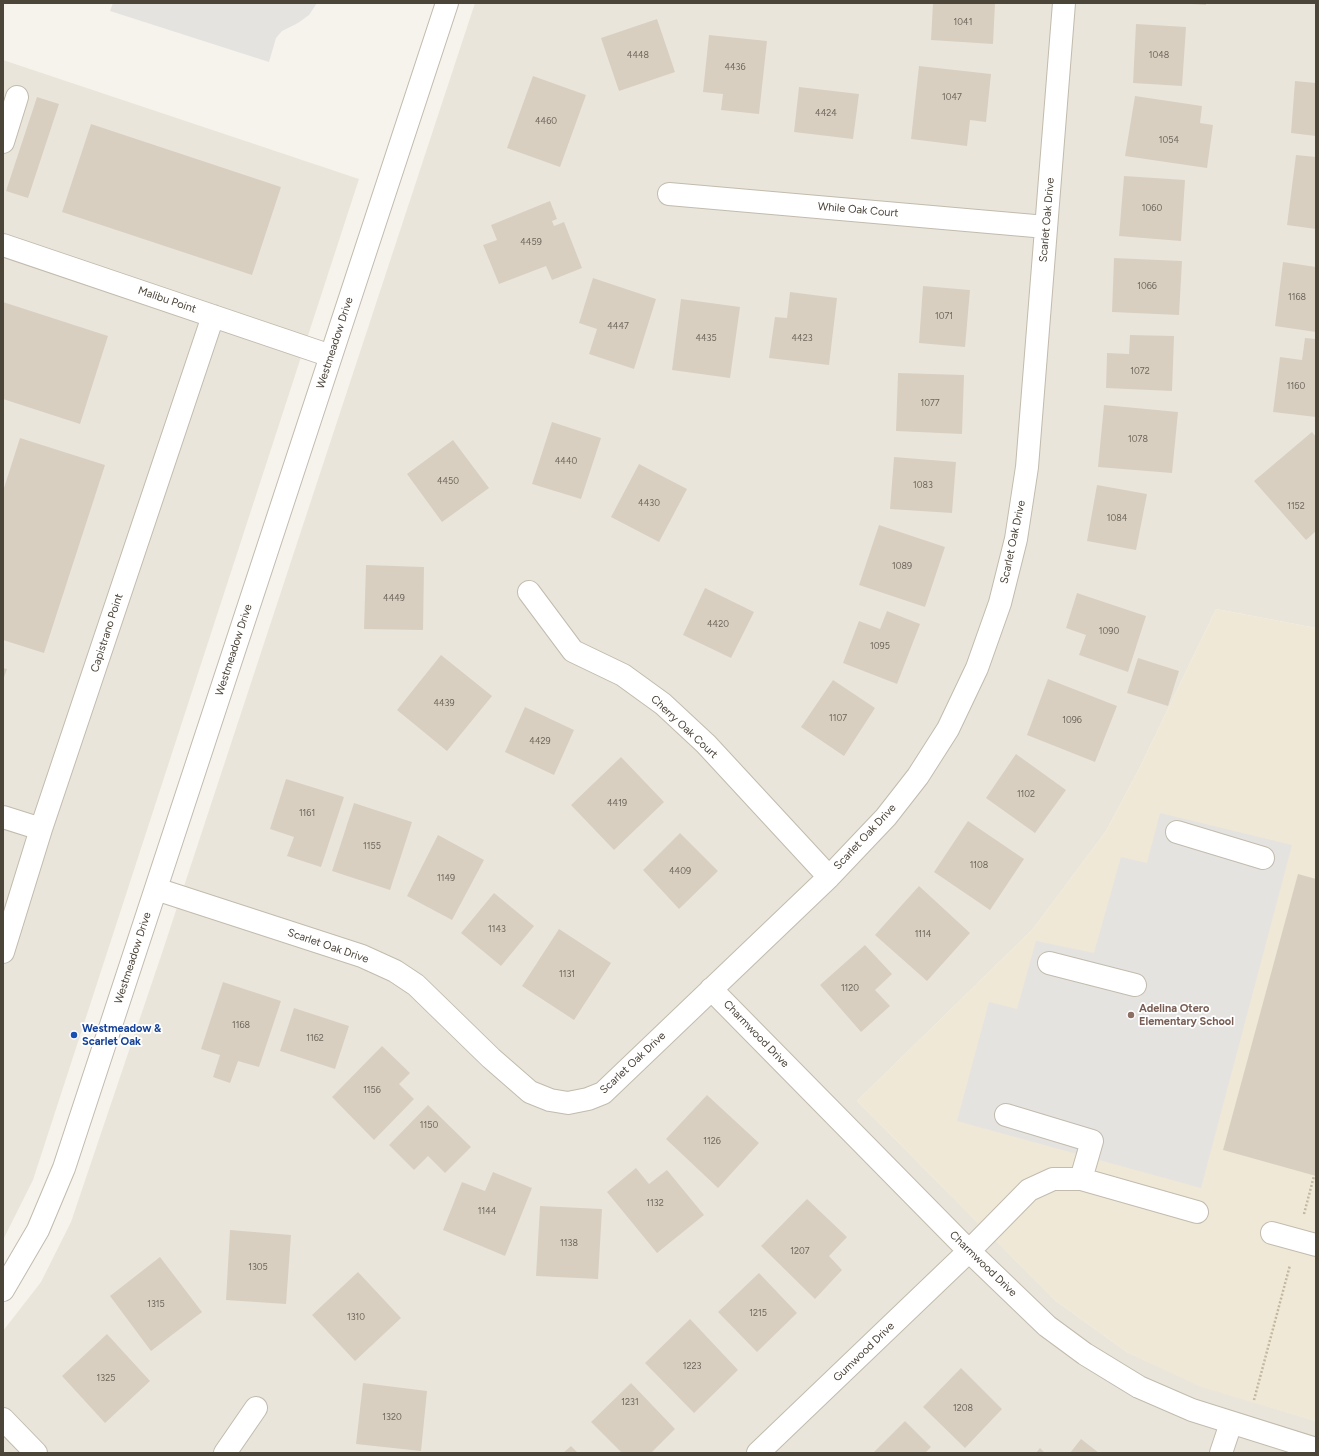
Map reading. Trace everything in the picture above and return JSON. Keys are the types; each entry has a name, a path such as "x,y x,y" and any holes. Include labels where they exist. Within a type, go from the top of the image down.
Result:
{"street":[{"name":"Westmeadow Drive","path":"3,1290 38,1230 64,1168 447,3"},
{"name":"Scarlet Oak Drive","path":"156,889 362,956 396,971 416,986 491,1058 530,1092 550,1100 568,1102 588,1099 603,1093 829,877 886,817 918,776 948,729 977,668 1000,603 1016,539 1027,467 1064,3"},
{"path":"3,142 17,97"},
{"name":"While Oak Court","path":"670,194 1046,227"},
{"name":"Malibu Point","path":"3,245 331,356"},
{"name":"Capistrano Point","path":"3,952 41,830 213,316"},
{"name":"Cherry Oak Court","path":"529,592 573,651 623,675 663,704 706,744 829,877"},
{"path":"3,817 41,830"},
{"path":"1177,832 1263,858"},
{"path":"1049,964 1135,985"},
{"name":"Charmwood Drive","path":"711,989 969,1251 1047,1326 1085,1354 1139,1387 1192,1410 1316,1449"},
{"path":"1006,1115 1092,1141 1081,1179"},
{"name":"Gumwood Drive","path":"758,1453 969,1251 1029,1190 1053,1179 1081,1179 1197,1212"},
{"path":"1272,1233 1306,1243"},
{"path":"225,1453 256,1408"},
{"path":"3,1419 36,1453"},
{"path":"1221,1453 1231,1423"}],"path":[{"path":"1254,1400 1306,1243 1314,1176"}],"shaded area":[{"path":"113,3 317,3 309,15 298,23 282,31 276,38 269,62 110,11"},
{"path":"475,3 1316,3 1316,628 1216,609 1139,769 1106,831 1033,929 857,1101 1056,1301 1127,1352 1201,1386 1316,1421 1316,1453 3,1453 3,1331 41,1282 71,1222 162,953"},
{"path":"3,60 359,179 33,1180 3,1240"},
{"name":"Adelina Otero Elementary School","path":"1216,609 1316,628 1316,1421 1201,1387 1127,1352 1056,1301 857,1101 1033,929 1106,831 1139,769"},
{"path":"1160,813 1292,845 1201,1188 957,1121 989,1002 1017,1009 1036,941 1094,953 1121,857 1147,863"}],"building":[{"path":"933,3 995,3 993,44 931,40"},
{"path":"1206,3 1206,5 1192,4"},
{"path":"657,19 675,72 619,91 601,38"},
{"path":"1136,24 1186,27 1182,86 1133,83"},
{"path":"709,35 767,41 759,114 721,110 723,94 703,92"},
{"path":"919,66 991,74 986,122 970,120 967,146 911,139"},
{"path":"533,76 586,95 560,167 507,148"},
{"path":"1295,81 1316,83 1316,136 1291,133"},
{"path":"799,87 859,94 853,139 794,132"},
{"path":"1135,96 1202,106 1200,123 1213,125 1207,168 1125,156"},
{"path":"37,97 59,104 28,198 6,191"},
{"path":"91,124 281,187 252,275 62,212"},
{"path":"1296,155 1316,157 1316,229 1287,225"},
{"path":"1124,176 1185,180 1181,241 1119,236"},
{"path":"550,201 557,219 552,221 554,226 564,222 582,268 552,280 546,266 499,284 483,245 497,240 491,225"},
{"path":"1114,258 1182,261 1179,315 1112,312"},
{"path":"1283,262 1316,267 1316,332 1275,326"},
{"path":"593,278 656,299 634,369 589,354 597,329 579,323"},
{"path":"923,286 970,290 965,347 919,343"},
{"path":"790,292 837,298 829,365 769,358 775,317 787,318"},
{"path":"681,299 740,307 730,378 672,370"},
{"path":"3,302 108,336 80,424 3,399"},
{"path":"1130,335 1174,336 1172,391 1106,388 1107,353 1129,354"},
{"path":"1305,338 1316,339 1316,417 1273,412 1280,357 1302,360"},
{"path":"898,373 964,375 962,434 896,431"},
{"path":"1104,405 1178,412 1172,473 1098,467"},
{"path":"552,422 601,438 581,499 532,484"},
{"path":"1312,432 1316,437 1316,531 1306,540 1254,481"},
{"path":"20,438 105,465 44,653 3,640 3,491"},
{"path":"453,440 489,488 442,522 407,474"},
{"path":"894,457 956,462 952,513 890,509"},
{"path":"639,464 687,489 659,542 611,517"},
{"path":"1097,485 1147,494 1136,550 1087,541"},
{"path":"879,525 945,547 925,607 859,585"},
{"path":"366,565 424,567 423,630 364,629"},
{"path":"705,588 754,612 731,658 683,635"},
{"path":"1077,593 1146,616 1128,672 1079,655 1086,635 1066,628"},
{"path":"887,611 920,624 897,684 843,663 859,621 880,629"},
{"path":"441,655 492,696 447,751 397,710"},
{"path":"1138,658 1179,671 1168,706 1127,693"},
{"path":"3,668 7,669 3,680"},
{"path":"1048,679 1117,706 1095,762 1027,735"},
{"path":"833,680 875,708 844,756 801,727"},
{"path":"525,707 574,730 554,775 505,752"},
{"path":"1016,754 1066,790 1035,833 986,798"},
{"path":"621,757 664,802 614,850 571,805"},
{"path":"286,779 344,797 321,867 287,856 294,837 270,829"},
{"path":"354,803 412,822 390,890 332,871"},
{"path":"968,821 1024,859 990,910 934,872"},
{"path":"680,833 718,871 679,909 643,870"},
{"path":"438,835 484,860 452,920 407,896"},
{"path":"1298,874 1316,879 1316,1176 1223,1150"},
{"path":"919,886 970,933 927,981 875,935"},
{"path":"494,893 534,926 501,966 461,933"},
{"path":"559,929 611,963 574,1020 522,986"},
{"path":"865,945 892,974 875,990 890,1006 861,1032 820,985"},
{"path":"223,982 281,1001 259,1067 238,1061 230,1083 213,1077 220,1055 201,1049"},
{"path":"294,1008 349,1026 335,1069 280,1051"},
{"path":"382,1046 410,1073 399,1084 414,1099 374,1140 332,1097"},
{"path":"707,1095 759,1143 718,1188 666,1139"},
{"path":"428,1105 471,1147 445,1173 428,1156 414,1170 389,1145"},
{"path":"636,1168 649,1184 667,1170 704,1215 657,1253 607,1192"},
{"path":"493,1172 532,1188 505,1256 443,1230 462,1182 485,1191"},
{"path":"807,1199 847,1237 829,1256 842,1270 815,1299 761,1246"},
{"path":"540,1206 602,1209 598,1279 536,1276"},
{"path":"230,1230 291,1235 286,1304 226,1300"},
{"path":"160,1257 202,1312 151,1351 110,1296"},
{"path":"358,1272 401,1318 355,1361 312,1315"},
{"path":"759,1273 797,1313 757,1352 718,1312"},
{"path":"690,1319 738,1370 694,1413 645,1363"},
{"path":"107,1334 150,1381 105,1423 62,1376"},
{"path":"961,1368 1002,1409 965,1448 923,1407"},
{"path":"363,1383 427,1391 421,1451 356,1444"},
{"path":"631,1383 675,1429 651,1453 622,1453 591,1422"},
{"path":"905,1421 931,1447 925,1453 873,1453"},
{"path":"1081,1439 1099,1453 1070,1453"},
{"path":"571,1446 578,1453 563,1453"},
{"path":"1040,1448 1045,1453 1036,1453"}],"place":[{"name":"Adelina Otero Elementary School","path":"1131,1015"},
{"name":"Westmeadow & Scarlet Oak","path":"74,1035"}]}
